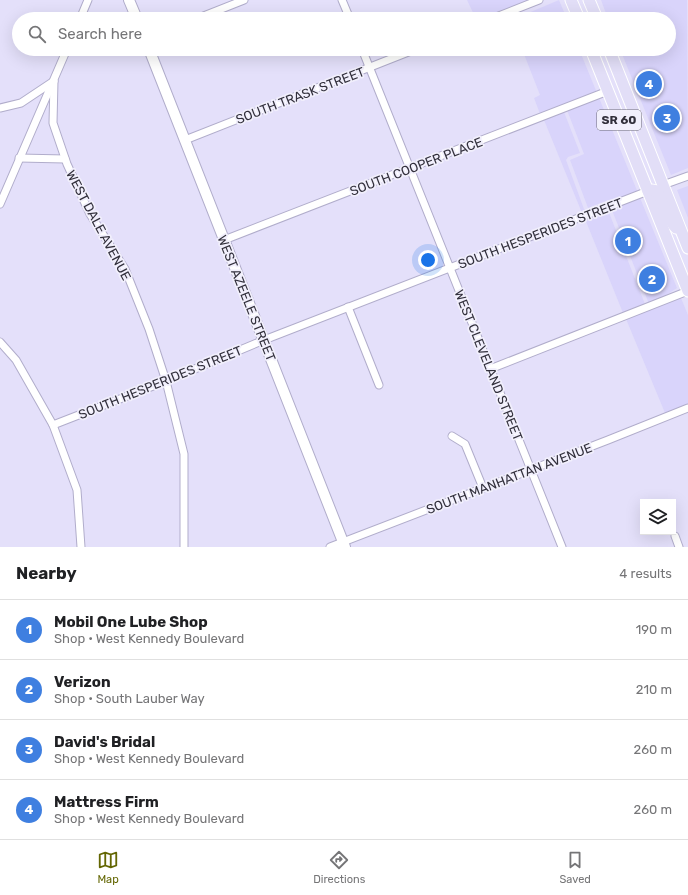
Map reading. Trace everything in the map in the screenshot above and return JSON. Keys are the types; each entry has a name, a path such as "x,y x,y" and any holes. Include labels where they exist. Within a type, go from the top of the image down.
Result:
{"main road":[{"path":"571,0 576,12"},
{"path":"589,0 594,12"},
{"name":"SR 60","path":"594,56 688,291"},
{"name":"SR 60","path":"612,56 688,248"},
{"path":"624,131 633,142 653,186 656,187 663,185"},
{"path":"648,191 657,191 667,216 683,236"}],"street":[{"path":"83,12 88,0"},
{"path":"129,0 134,12"},
{"path":"214,12 244,0"},
{"path":"342,0 347,12"},
{"path":"509,12 539,0"},
{"path":"0,204 64,56"},
{"name":"WEST AZEELE STREET","path":"152,56 344,544"},
{"name":"WEST CLEVELAND STREET","path":"365,56 562,547"},
{"name":"SOUTH TRASK STREET","path":"185,140 399,56"},
{"path":"0,108 21,103 54,81"},
{"name":"WEST DALE AVENUE","path":"54,81 53,123 65,159 90,214 125,269 149,329 166,381 184,454 184,547"},
{"name":"SOUTH COOPER PLACE","path":"224,240 608,91"},
{"name":"WEST DALE AVENUE","path":"19,158 65,159"},
{"path":"663,185 688,176"},
{"name":"SOUTH HESPERIDES STREET","path":"53,425 449,267 648,191"},
{"path":"490,369 688,291"},
{"path":"348,307 378,385"},
{"path":"0,342 16,360 53,425 77,490 81,547"},
{"name":"SOUTH MANHATTAN AVENUE","path":"330,547 344,544 688,408"},
{"path":"452,436 465,444 483,488"},
{"path":"674,536 679,547"}],"shaded area":[{"path":"467,0 529,0 499,12 473,12"},
{"path":"559,0 564,12 531,12"},
{"path":"601,0 687,0 688,168 671,175 623,56 676,56 676,12 605,12"},
{"path":"525,56 582,56 677,288 649,304 608,200 588,208 570,160 584,154 565,105 540,114 534,98 540,95"},
{"path":"564,112 580,153 568,157 566,160 584,209 587,211 582,213 544,120"},
{"path":"688,186 688,218 677,190"},
{"path":"608,210 645,304 623,313 585,219"},
{"path":"681,298 688,315 688,404 665,413 626,319"}],"place":[{"name":"Mattress Firm","path":"649,84"},
{"name":"David's Bridal","path":"667,118"},
{"name":"Mobil One Lube Shop","path":"628,241"},
{"name":"Verizon","path":"652,279"}]}
